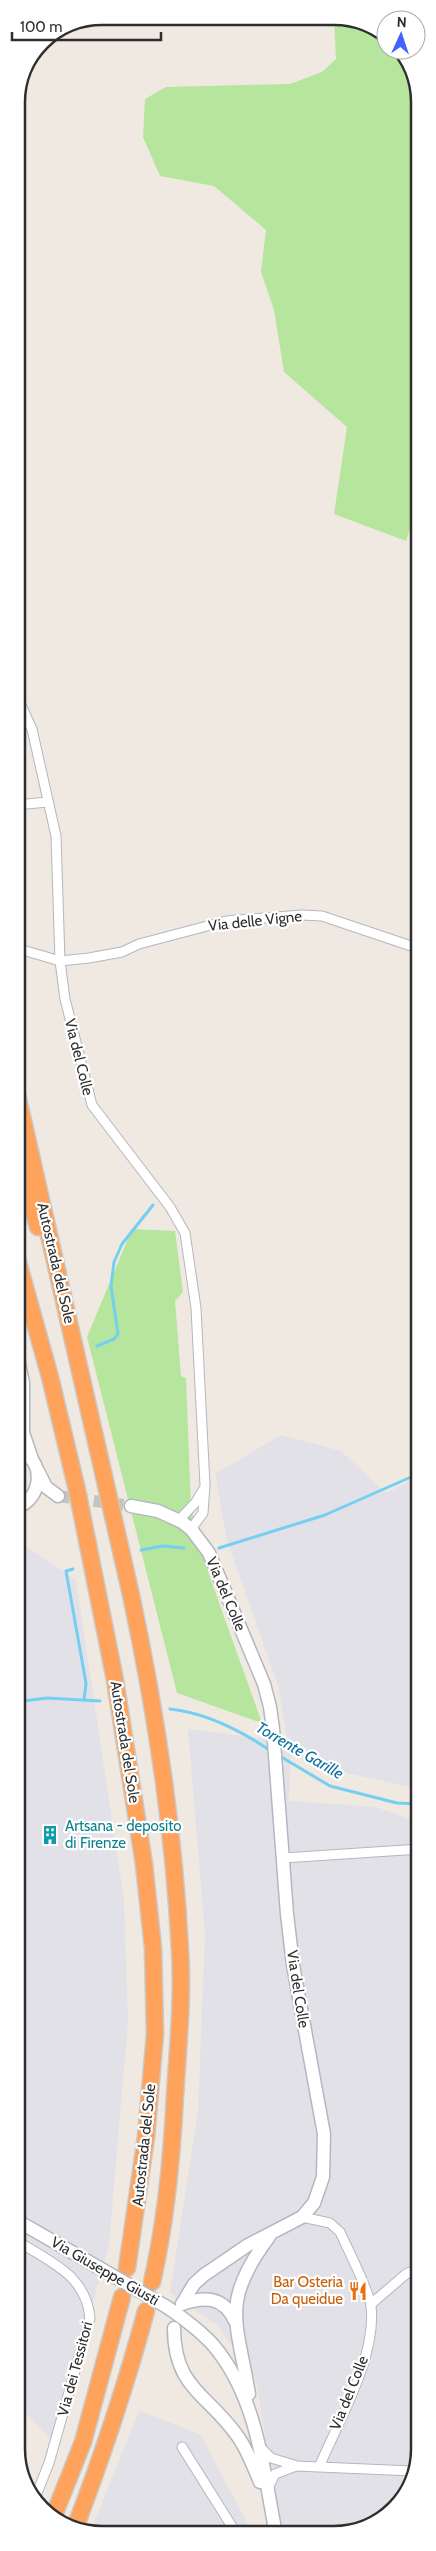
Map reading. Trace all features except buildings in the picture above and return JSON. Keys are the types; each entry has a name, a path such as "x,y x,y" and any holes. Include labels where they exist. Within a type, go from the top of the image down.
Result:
{"highway":[{"name":"Autostrada del Sole","path":"25,1129 148,1675 168,1804 180,1952 179,2034 173,2141 158,2253 152,2282"},
{"name":"Autostrada del Sole","path":"25,1183 89,1408"},
{"name":"Autostrada del Sole","path":"25,1287 50,1377 77,1490 115,1680 123,1724 153,1948 155,2034 146,2137 127,2268"},
{"path":"56,2511 83,2442 122,2297"},
{"path":"77,2521 104,2454 130,2372 146,2311"}],"main road":[{"path":"25,1446 46,1487 58,1496 25,1504"},
{"path":"25,1455 32,1458"},
{"path":"25,1500 36,1488 38,1471"},
{"path":"131,1506 158,1511 178,1520 191,1529"},
{"name":"Via del Colle","path":"191,1529 209,1553 264,1684 270,1707 293,1965 324,2134 325,2159 319,2191 308,2212 302,2217"},
{"path":"236,2324 230,2310 223,2304 214,2301 194,2300 182,2304 194,2284 204,2275 248,2245 302,2217"},
{"name":"Via Giuseppe Giusti","path":"25,2225 167,2307 199,2332 219,2352 242,2389 253,2421"},
{"path":"264,2488 255,2453 257,2440 235,2310 240,2283 270,2235"},
{"path":"174,2328 174,2348 182,2372 200,2396 236,2433 264,2488 270,2504 274,2526"}],"street":[{"name":"Via del Colle","path":"25,714 32,729 56,844 60,961 65,1000 92,1105 170,1207 184,1233 196,1308 205,1485 203,1513 191,1529"},
{"path":"25,805 48,802"},
{"name":"Via delle Vigne","path":"60,961 122,952 139,944 226,921 302,915 322,916 411,946"},
{"path":"25,951 60,961"},
{"path":"178,1520 196,1502 205,1485"},
{"path":"283,1858 411,1850"},
{"name":"Via del Colle","path":"302,2217 330,2224 340,2232 370,2304 372,2327 366,2354 320,2465"},
{"name":"Via dei Tessitori","path":"25,2246 71,2276 86,2296 90,2318 57,2437 37,2490"},
{"path":"370,2304 411,2272"},
{"path":"257,2440 271,2458 296,2466"},
{"path":"182,2447 231,2526"},
{"path":"264,2488 275,2474 296,2466 320,2465 408,2471"}],"shaded area":[{"path":"281,1435 341,1451 386,1493 411,1480 411,1787 314,1766 291,1753 289,1801 376,1807 411,1819 410,2459 407,2474 392,2500 368,2518 339,2526 280,2526 256,2379 217,2325 170,2293 198,2110 205,1935 188,1729 288,1742 278,1686 227,1540 215,1474"},
{"path":"25,1546 76,1580 124,1900 128,2021 109,2245 54,2441 25,2413"},
{"path":"139,2411 200,2434 249,2526 102,2526 93,2525"}],"green space":[{"path":"334,25 354,28 376,38 376,60 398,60 405,73 411,97 411,526 406,541 334,514 347,427 284,372 274,310 261,272 266,230 214,186 160,176 143,137 145,99 166,87 290,84 322,72 336,59"},
{"path":"132,1229 175,1231 183,1292 175,1301 181,1376 186,1378 191,1508 206,1566 262,1723 177,1693 87,1337"}],"waterway":[{"path":"97,1346 114,1339 118,1334 111,1286 114,1262 122,1244 153,1205"},
{"path":"219,1548 325,1515 411,1477"},
{"path":"141,1550 163,1546 184,1548"},
{"path":"73,1569 66,1571 86,1683 84,1700"},
{"name":"Torrente Garille","path":"25,1701 47,1698 100,1701"},
{"name":"Torrente Garille","path":"170,1709 197,1714 223,1724 271,1751"},
{"name":"Torrente Garille","path":"278,1755 330,1786 397,1803 411,1804"}],"tunnel":[{"path":"58,1496 131,1506"}],"place":[{"name":"Artsana - deposito di Firenze","path":"50,1835"},
{"name":"Bar Osteria Da queidue","path":"358,2291"}]}
